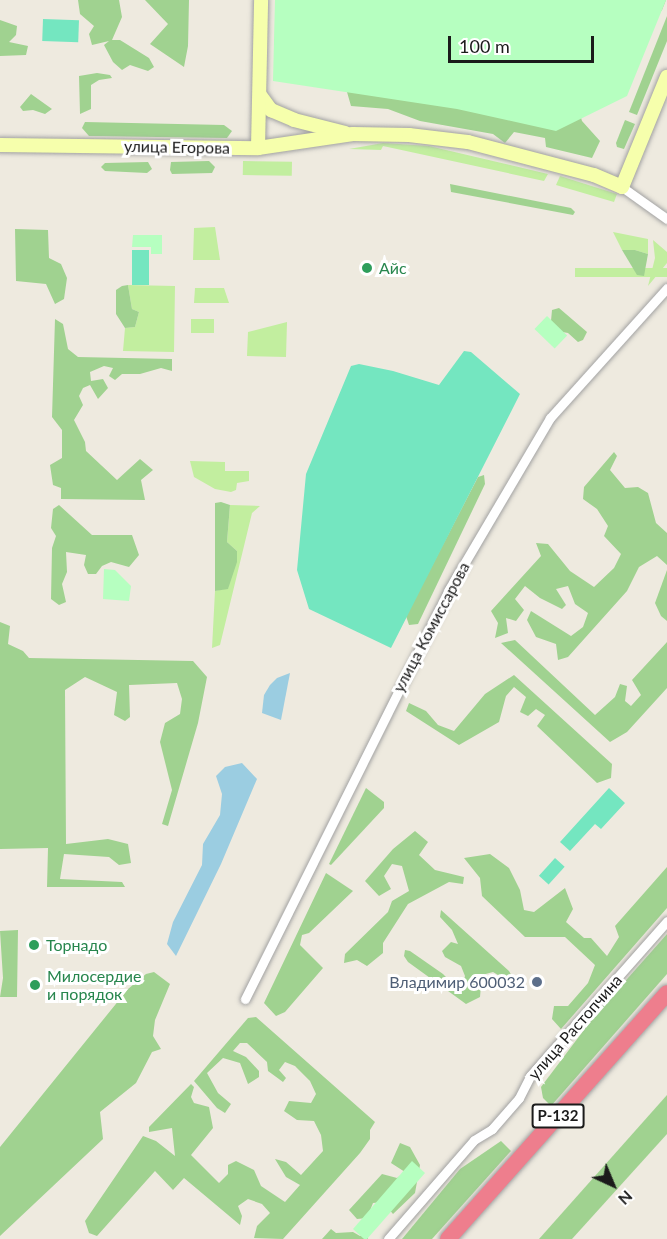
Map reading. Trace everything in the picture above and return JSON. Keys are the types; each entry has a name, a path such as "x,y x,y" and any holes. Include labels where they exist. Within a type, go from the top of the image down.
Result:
{"highway":[{"name":"Р-132","path":"448,1239 667,993"},
{"name":"Р-132","path":"462,1239 667,1010"}],"main road":[{"path":"258,148 261,0"},
{"path":"622,187 667,77"},
{"name":"улица Егорова","path":"260,95 271,110 294,120 353,134"},
{"name":"улица Егорова","path":"0,145 258,148 353,134 409,135 468,142 594,175 622,187"}],"street":[{"name":"улица Егорова","path":"622,187 667,219"},
{"name":"улица Комиссарова","path":"245,999 454,580 550,418 667,288"},
{"name":"улица Растопчина","path":"388,1239 474,1140 496,1124 519,1098 530,1076 667,921"}],"green space":[{"path":"78,0 119,0 122,17 112,40 120,40 149,58 154,67 148,71 130,65 122,70 113,62 104,45 109,41 92,45 89,34 94,26 80,14"},
{"path":"145,0 189,0 188,46 184,67 150,44 168,24"},
{"path":"275,0 666,0 627,96 556,131 457,109 273,81"},
{"path":"627,0 666,0 662,10 580,114 582,121 600,141 592,158 546,147 545,138 514,132 505,143 493,134 420,121 388,109 351,106 347,92"},
{"path":"667,16 667,41 637,115 629,112"},
{"path":"43,19 79,20 78,42 42,41"},
{"path":"0,20 17,26 16,35 9,42 28,46 26,55 0,56"},
{"path":"97,73 110,75 112,78 99,80 91,85 91,109 80,114 79,76"},
{"path":"31,94 52,109 45,114 33,110 23,111 20,107"},
{"path":"625,120 635,124 624,149 617,147 616,143"},
{"path":"85,122 224,125 232,131 227,138 89,136 82,128"},
{"path":"383,143 429,146 548,174 544,181 383,146 381,150 349,149"},
{"path":"209,161 215,167 212,173 172,174 170,170 171,162"},
{"path":"243,161 292,162 292,176 243,175"},
{"path":"148,162 152,169 147,173 105,171 101,167 105,163"},
{"path":"560,176 617,194 614,202 556,185"},
{"path":"450,184 571,208 575,212 573,215 451,192"},
{"path":"215,227 220,260 193,260 194,228"},
{"path":"15,229 48,230 49,258 61,264 67,278 64,299 55,304 46,284 16,281"},
{"path":"613,232 648,239 648,254 635,250 622,250"},
{"path":"133,235 162,235 162,254 151,254 151,247 132,247"},
{"path":"653,240 667,252 667,263 648,286 655,258"},
{"path":"132,250 149,250 149,285 132,285"},
{"path":"622,250 635,250 648,254 644,276 637,275"},
{"path":"575,268 667,268 667,277 575,277"},
{"path":"128,285 175,286 174,352 123,351 125,328 135,327 139,312 132,309"},
{"path":"128,285 132,309 139,312 135,327 125,328 116,314 116,290"},
{"path":"195,288 224,288 229,303 194,303"},
{"path":"559,308 587,332 583,340 578,342 568,333 557,331 551,321 552,310"},
{"path":"547,316 567,335 555,348 534,329"},
{"path":"55,319 63,324 68,349 78,357 172,359 172,371 161,368 140,374 122,374 115,380 109,376 113,368 104,366 90,372 91,381 103,379 108,388 98,399 90,385 83,388 79,396 83,405 74,420 85,442 86,451 117,480 140,459 153,470 141,480 145,500 61,499 61,488 53,485 50,465 62,458 62,430 52,417"},
{"path":"191,319 214,319 214,333 191,333"},
{"path":"287,322 286,357 247,356 248,332"},
{"path":"464,351 471,352 520,394 391,648 309,609 297,570 306,474 351,366 359,364 393,371 439,385"},
{"path":"614,452 617,456 610,470 625,488 638,487 648,493 656,523 667,533 667,565 657,556 639,567 627,591 568,657 558,660 556,644 536,637 527,620 531,611 571,636 583,627 588,613 575,604 568,586 556,589 566,605 562,609 540,598 525,586 515,599 524,610 516,621 506,618 508,633 495,638 498,623 491,611 541,556 536,543 548,544 570,571 594,587 614,568 621,554 604,536 608,526 597,509 583,499 584,487"},
{"path":"190,461 225,462 225,471 249,471 249,481 237,483 236,490 231,492 215,489 194,477"},
{"path":"484,475 485,484 418,624 409,625 406,616 478,477"},
{"path":"215,503 230,505 227,542 237,551 237,562 228,589 215,591"},
{"path":"59,505 92,535 132,535 139,555 129,567 111,562 102,566 96,574 88,574 84,565 86,555 66,552 67,572 62,584 66,602 59,605 51,599 52,548 56,536 51,528 53,509"},
{"path":"230,505 260,506 252,513 220,645 212,648 215,591 228,588 237,551 227,542"},
{"path":"104,569 115,570 131,586 129,601 103,599"},
{"path":"667,570 667,621 661,616 655,603"},
{"path":"0,622 10,626 8,644 23,651 29,658 193,661 207,677 198,723 168,826 162,824 172,790 160,742 165,723 180,714 182,699 177,683 129,685 130,717 125,721 114,715 117,692 85,677 65,690 66,844 108,839 128,844 131,863 119,865 109,857 64,854 60,879 122,882 125,887 47,887 48,848 0,849"},
{"path":"515,640 595,715 615,697 620,684 627,686 625,701 631,706 641,695 632,680 667,642 667,688 627,732 610,742 501,643"},
{"path":"514,675 612,764 611,778 597,783 537,726 545,715 536,709 528,716 520,712 526,697 514,687 506,696 499,722 459,745 406,711 409,703 426,711 438,725 454,731 485,694"},
{"path":"366,788 384,802 384,808 331,865 329,864"},
{"path":"609,788 625,803 601,829 595,824 570,851 560,842"},
{"path":"415,831 428,842 419,855 435,870 464,877 463,884 449,882 408,904 383,943 383,953 367,966 357,960 344,963 345,954 388,912 392,901 409,891 402,866 392,864 384,876 391,889 379,896 365,881 393,849"},
{"path":"490,854 509,868 520,890 524,910 534,912 565,888 573,909 566,922 584,938 591,938 607,956 619,937 615,926 667,867 667,908 561,1029 552,1019 554,1006 568,1006 588,983 595,965 565,937 525,937 482,896 480,878 464,858"},
{"path":"555,858 565,867 549,885 539,876"},
{"path":"326,873 353,891 309,933 302,935 300,945 323,968 285,1012 276,1016 264,1003"},
{"path":"441,910 509,971 513,978 508,981 493,972 482,975 480,997 466,1004 408,962 404,956 405,950 410,951 443,974 454,985 462,986 465,976 461,966 445,957 442,951 451,942 458,944 452,930 440,917"},
{"path":"18,930 17,997 0,997 3,978 0,931"},
{"path":"667,934 667,974 551,1106 543,1098 541,1087 596,1014"},
{"path":"154,972 170,984 155,1020 153,1036 161,1049 152,1052 136,1083 100,1112 103,1139 0,1236 0,1147 128,989 146,974"},
{"path":"256,1017 375,1122 370,1130 370,1139 360,1153 283,1239 254,1238 257,1226 270,1213 262,1204 248,1199 238,1206 242,1216 240,1225 184,1178 173,1190 155,1171 97,1236 89,1233 85,1221 143,1136 156,1141 175,1156 172,1128 149,1132 149,1127 191,1084 194,1087 191,1097 194,1103 209,1107 213,1128 191,1155 219,1183 228,1174 228,1165 236,1161 254,1170 261,1186 285,1202 300,1185 286,1177 275,1159 286,1162 301,1175 323,1151 321,1135 314,1121 297,1120 284,1111 289,1101 311,1103 316,1094 310,1081 295,1066 285,1062 279,1070 286,1078 283,1082 268,1071 267,1062 247,1043 240,1043 233,1051 246,1057 259,1071 259,1077 248,1084 240,1063 223,1058 207,1073 218,1093 231,1104 225,1113 217,1108 194,1081 248,1018"},
{"path":"667,1095 667,1134 572,1239 539,1239"},
{"path":"501,1141 511,1151 432,1239 402,1239 460,1169"},
{"path":"400,1143 410,1147 420,1165 415,1193 393,1214 383,1202 373,1203 367,1218 357,1219 349,1210 382,1174 397,1178 405,1172 391,1163"},
{"path":"412,1161 425,1173 367,1239 364,1239 353,1229"},
{"path":"331,1229 336,1233 353,1232 360,1236 368,1233 368,1239 322,1239"}],"water":[{"path":"290,673 281,720 262,713 264,695 270,685 277,678"},
{"path":"242,763 257,779 221,864 176,956 167,944 173,922 202,865 203,844 220,815 222,794 216,776 225,767"}],"place":[{"name":"Айс","path":"367,268"},
{"name":"Торнадо","path":"34,945"},
{"name":"Владимир 600032","path":"537,982"},
{"name":"Милосердие и порядок","path":"35,985"}]}
